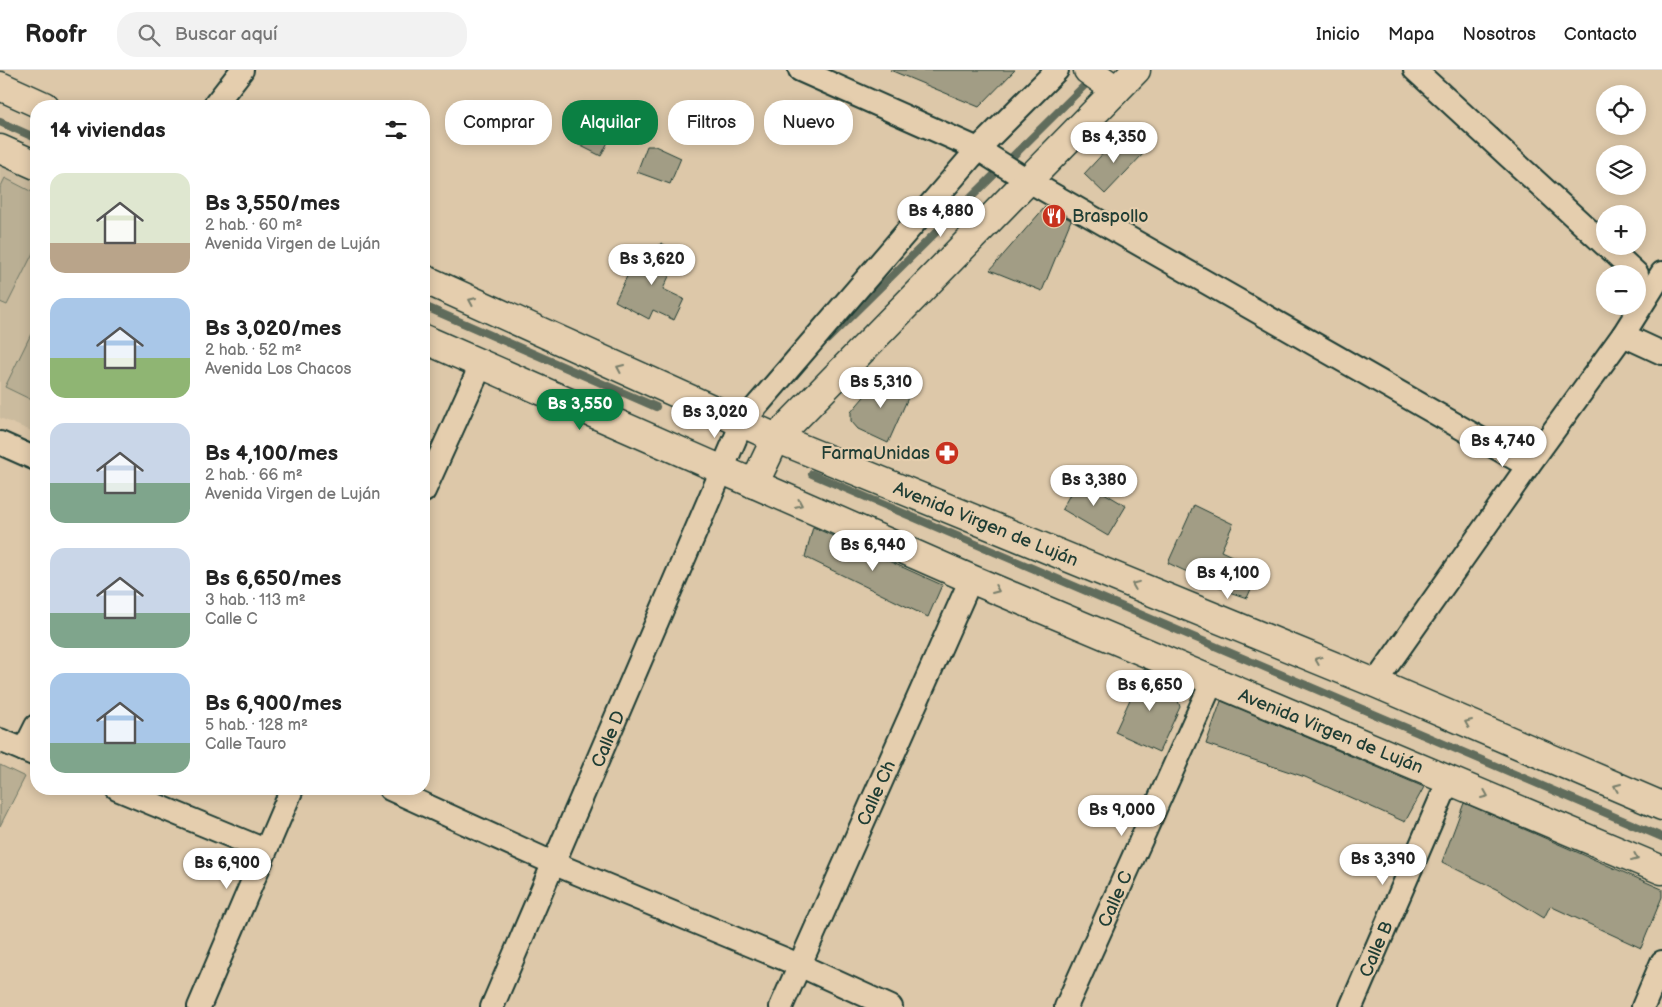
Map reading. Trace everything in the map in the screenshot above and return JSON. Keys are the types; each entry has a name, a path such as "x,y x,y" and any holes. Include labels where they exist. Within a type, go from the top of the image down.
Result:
{"main road":[{"path":"754,484 776,438 1022,178 1103,81 1136,70"},
{"path":"0,86 31,100"},
{"path":"0,149 30,162"},
{"name":"Avenida Virgen de Luján","path":"430,282 776,438 1375,683 1662,806"},
{"name":"Avenida Virgen de Luján","path":"430,342 971,580 1662,870"}],"street":[{"path":"219,100 242,70"},
{"path":"800,70 984,153 1022,178 1528,466"},
{"name":"Calle D","path":"492,1007 555,864 742,423 1056,70"},
{"path":"1415,70 1596,236"},
{"path":"1375,683 1623,335 1647,277 1619,255"},
{"path":"1623,335 1662,354"},
{"path":"430,477 481,365"},
{"path":"0,443 30,456"},
{"name":"Calle Ch","path":"781,1007 971,580"},
{"name":"Calle C","path":"1066,1007 1212,682"},
{"path":"0,740 30,753"},
{"name":"Calle B","path":"1351,1007 1449,780"},
{"path":"131,795 264,850"},
{"path":"198,1007 289,795"},
{"path":"403,795 555,864 799,965 891,1007"},
{"path":"1642,1007 1662,962"}],"shaded area":[{"path":"0,162 30,175 30,430 0,418"},
{"path":"5,178 30,191 30,259 7,305 0,302 0,188"},
{"path":"30,336 30,399 5,387"},
{"path":"0,765 25,777 0,826"}],"building":[{"path":"890,70 1015,70 979,107"},
{"path":"1122,133 1143,154 1105,194 1084,174"},
{"path":"579,145 606,145 601,156"},
{"path":"647,146 655,146 681,158 670,184 637,172"},
{"path":"1045,207 1071,220 1042,291 990,270"},
{"path":"661,243 680,253 663,289 684,299 674,320 653,310 649,319 615,301 635,260 646,266"},
{"path":"881,377 911,391 888,443 858,429 851,421 851,412"},
{"path":"1079,478 1126,506 1108,536 1062,509"},
{"path":"1194,505 1233,524 1221,551 1260,569 1247,598 1232,593 1168,563"},
{"path":"813,527 942,585 928,617 805,557"},
{"path":"1144,669 1165,678 1175,690 1180,707 1159,752 1115,732"},
{"path":"1221,701 1424,787 1405,822 1305,777 1206,744"},
{"path":"1464,803 1662,889 1662,897 1641,948 1550,906 1544,918 1500,891 1442,862"}],"waterway":[{"path":"827,340 1091,79"},
{"path":"0,122 30,135"},
{"path":"430,309 656,407"},
{"path":"812,474 1662,837"}],"place":[{"name":"Braspollo","path":"1054,216"},
{"name":"FarmaUnidas","path":"947,453"}]}
